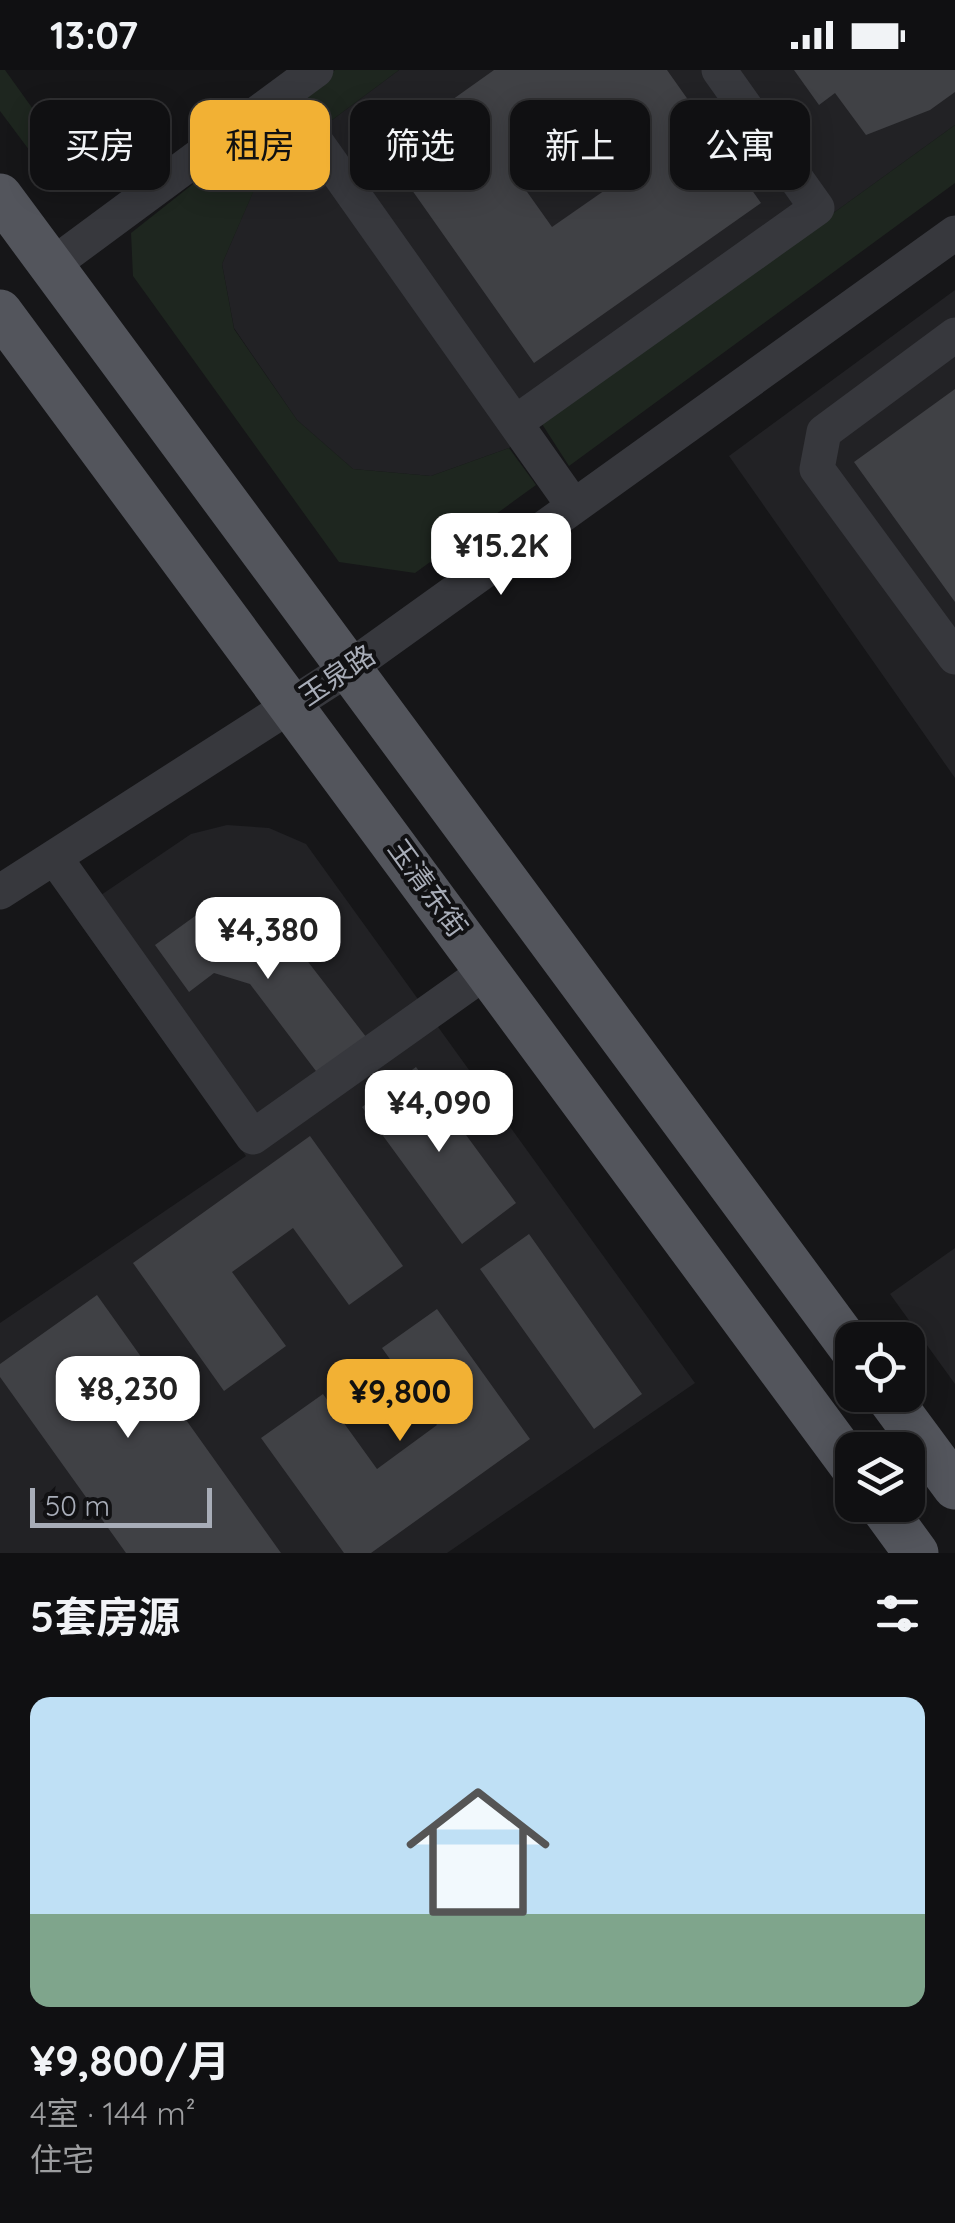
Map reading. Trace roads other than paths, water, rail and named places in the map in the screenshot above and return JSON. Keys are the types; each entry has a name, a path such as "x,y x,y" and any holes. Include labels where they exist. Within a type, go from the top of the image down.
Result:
{"main road":[{"path":"0,196 835,1325"},
{"name":"玉清东街","path":"0,312 835,1443"},
{"path":"900,1412 955,1487"},
{"path":"893,1522 916,1553"}],"street":[{"path":"52,265 316,70"},
{"path":"515,422 817,208 719,70"},
{"path":"282,95 573,505"},
{"name":"玉泉路","path":"0,892 350,668 955,233"},
{"path":"955,334 824,432 817,470 955,657"},
{"path":"54,858 253,1137 488,970"}]}
